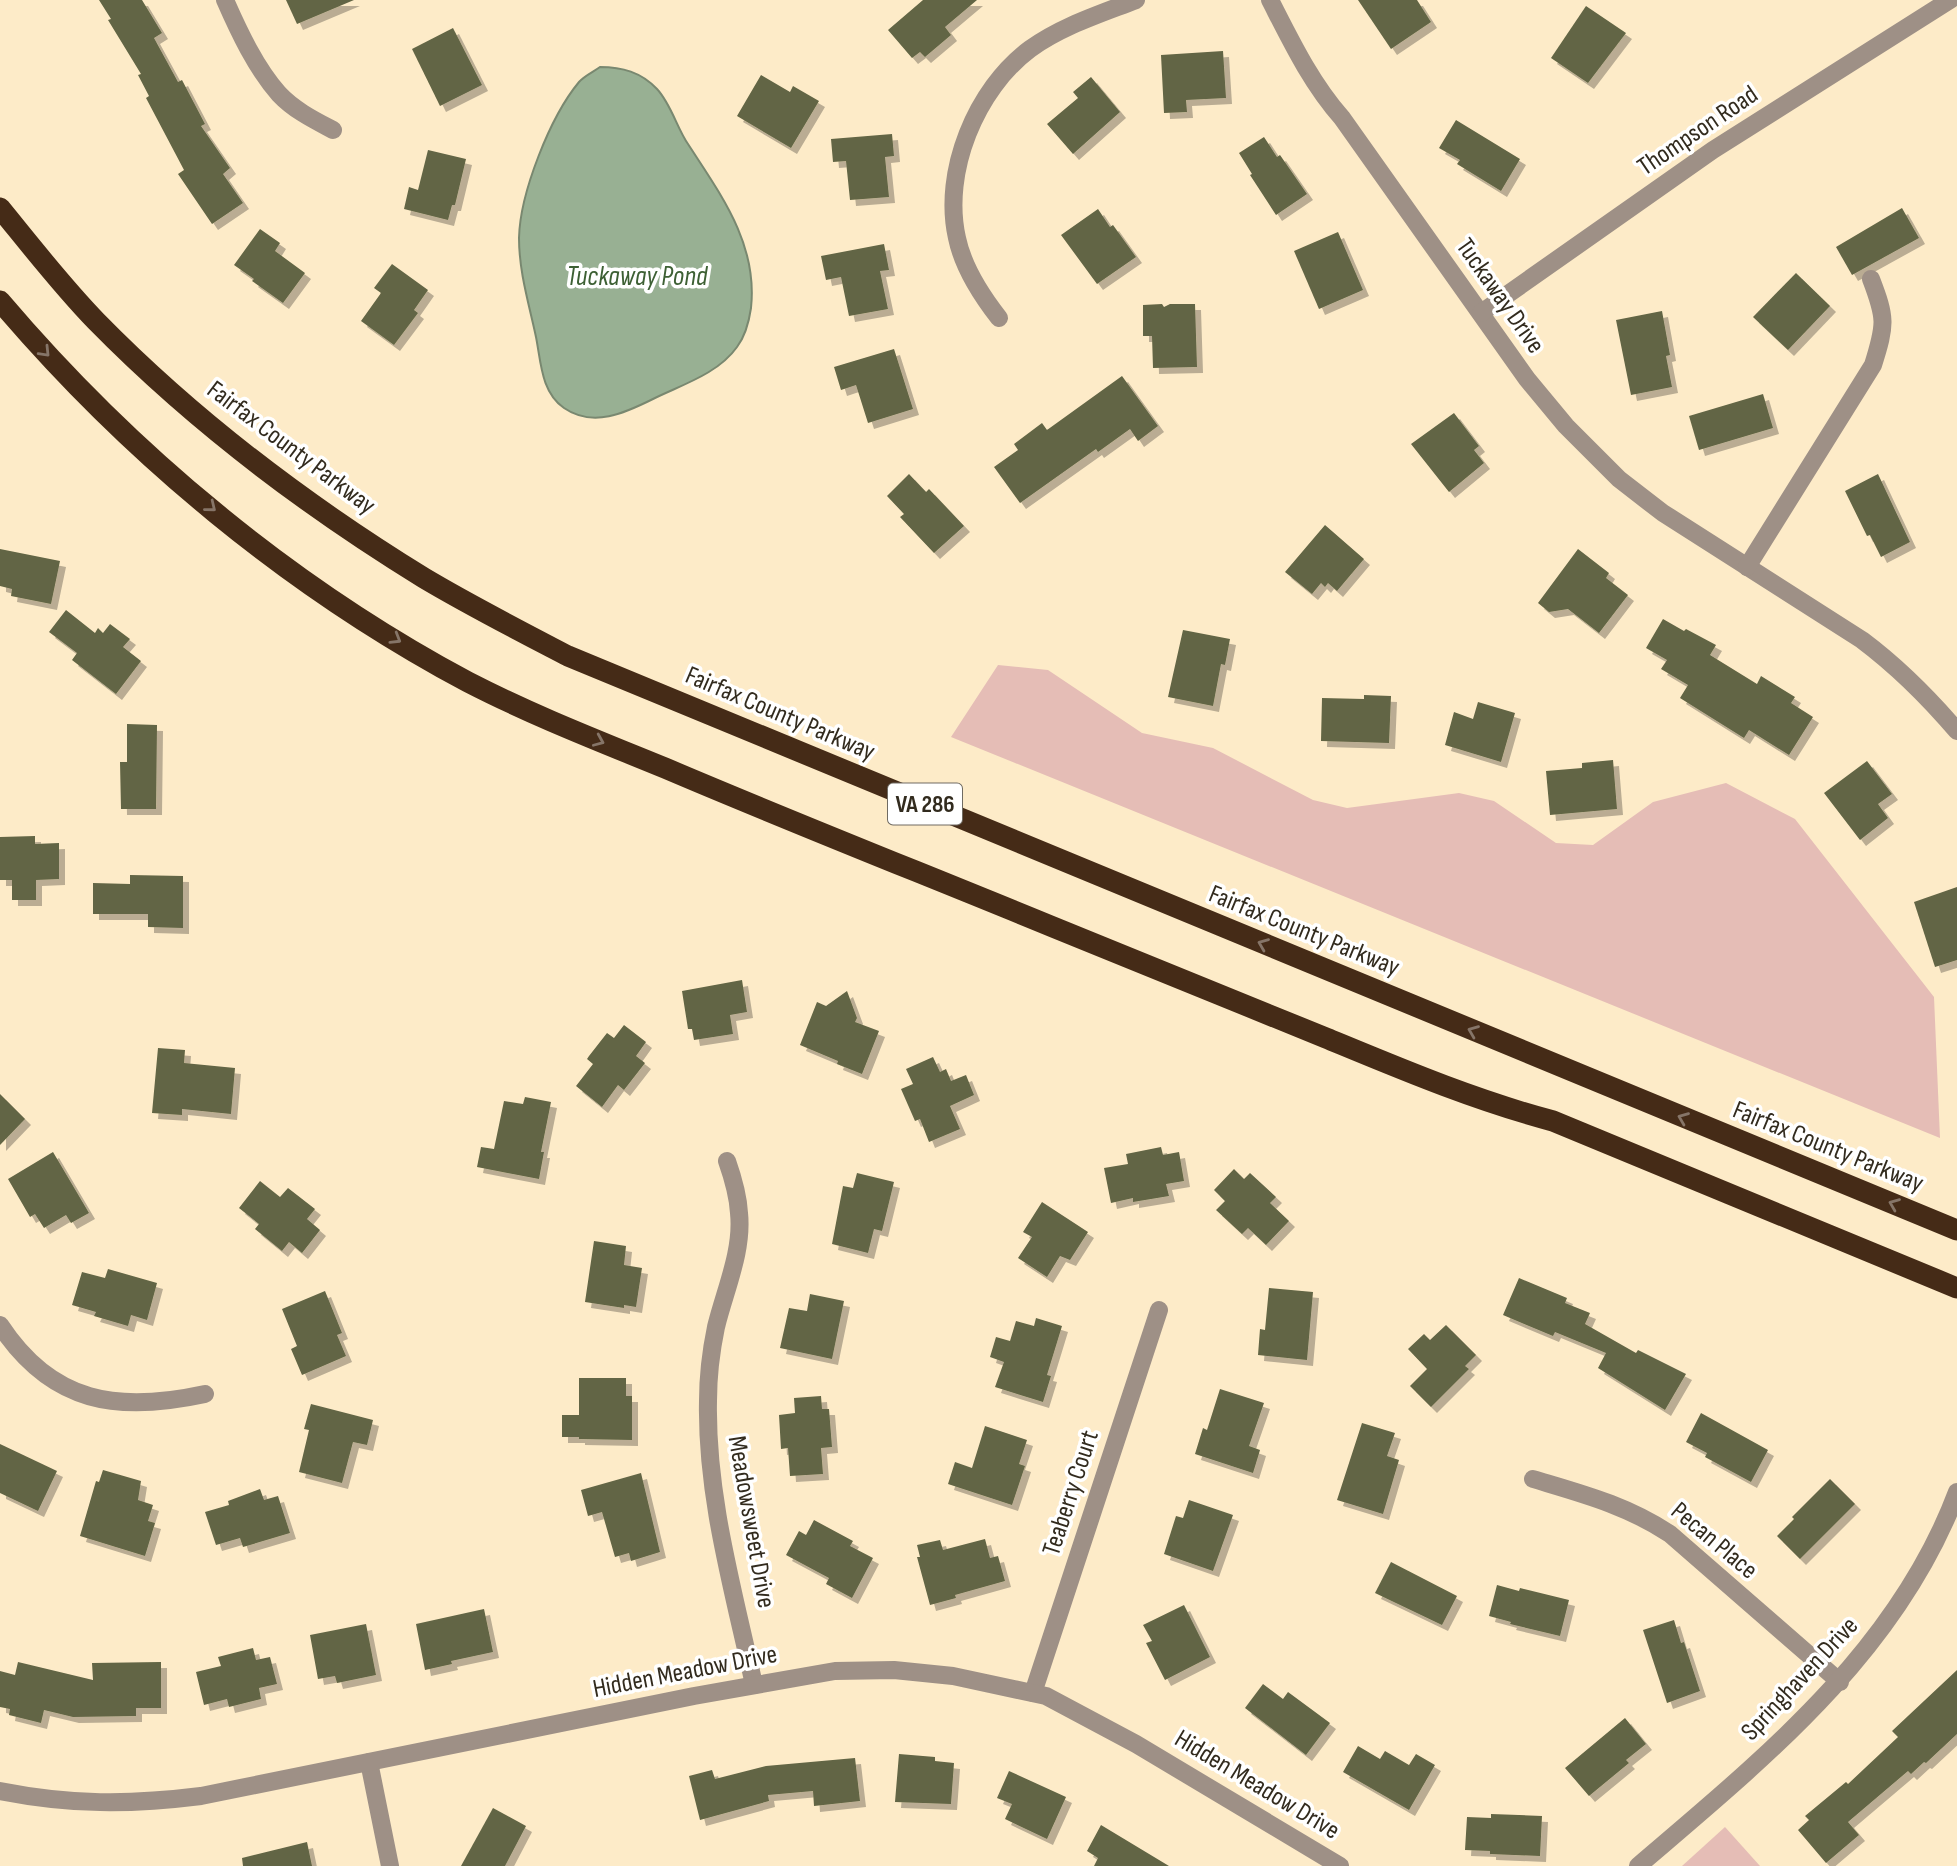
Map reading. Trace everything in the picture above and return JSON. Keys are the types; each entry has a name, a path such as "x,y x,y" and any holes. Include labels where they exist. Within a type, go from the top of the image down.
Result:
{"highway":[{"name":"Fairfax County Parkway","path":"0,208 95,320 149,372 217,430 348,529 500,621 568,656 1957,1230"},
{"name":"VA 286","path":"0,300 35,342 92,401 173,477 310,585 466,681 520,708 700,783 1305,1030 1496,1106 1553,1121 1957,1288"}],"street":[{"path":"225,0 261,69 281,95 304,114 333,130"},
{"path":"999,318 969,271 957,239 953,203 958,167 971,125 986,97 1029,50 1060,30 1136,0"},
{"name":"Tuckaway Drive","path":"1270,0 1297,54 1328,103 1342,118 1527,379 1566,426 1619,479 1663,513 1880,654 1925,694 1957,731"},
{"name":"Thompson Road","path":"1481,313 1713,150 1950,0"},
{"path":"1747,567 1873,365 1883,334 1883,310 1871,279"},
{"name":"Meadowsweet Drive","path":"727,1161 740,1214 738,1245 716,1328 710,1364 708,1436 716,1506 754,1685"},
{"name":"Teaberry Court","path":"1033,1693 1159,1310"},
{"path":"0,1325 35,1366 68,1388 88,1397 103,1401 143,1403 205,1394"},
{"name":"Pecan Place","path":"1533,1479 1608,1501 1643,1517 1661,1529 1840,1682"},
{"name":"Springhaven Drive","path":"1638,1866 1752,1768 1840,1682 1901,1602 1930,1551 1957,1492"},
{"name":"Hidden Meadow Drive","path":"0,1791 41,1799 94,1803 148,1802 201,1796 754,1685 835,1671 894,1670 953,1676 1046,1696 1136,1744 1340,1866"},
{"path":"369,1762 390,1866"}],"shaded area":[{"path":"998,665 1048,670 1142,733 1213,748 1313,800 1347,808 1459,793 1494,801 1556,843 1593,845 1653,802 1726,783 1795,819 1934,997 1940,1138 951,737"},
{"path":"1725,1827 1760,1866 1682,1866"}],"water":[{"name":"Tuckaway Pond","path":"600,67 623,69 638,75 651,83 662,95 684,138 713,182 734,221 743,241 752,285 751,308 745,333 737,347 720,365 631,409 598,418 575,414 564,408 546,385 523,276 519,238 525,200 538,156 568,97 579,82"}],"building":[{"path":"99,0 142,0 162,33 154,38 178,82 182,80 205,124 201,126 230,168 223,174 243,203 212,224 178,174 184,170 146,98 149,96 138,75 141,74"},
{"path":"286,0 354,0 297,24"},
{"path":"923,0 977,0 945,27 951,35 925,57 920,52 912,58 888,30"},
{"path":"1358,0 1417,0 1431,22 1391,49"},
{"path":"1586,6 1626,33 1588,83 1551,58"},
{"path":"453,28 482,85 440,106 412,49"},
{"path":"1223,51 1226,98 1186,100 1187,112 1164,113 1161,55"},
{"path":"761,75 790,92 793,86 819,101 791,148 737,116"},
{"path":"1091,77 1120,112 1073,154 1047,124 1078,98 1073,92"},
{"path":"1456,120 1520,159 1501,191 1457,164 1460,160 1439,148"},
{"path":"892,134 894,156 885,157 889,197 850,200 846,161 833,162 831,139"},
{"path":"1264,137 1307,194 1276,215 1239,153"},
{"path":"428,150 466,159 455,205 452,205 448,220 404,209 409,187 418,190"},
{"path":"1902,208 1919,238 1852,275 1836,247"},
{"path":"1098,209 1136,257 1097,284 1061,235"},
{"path":"260,229 280,243 275,251 305,273 283,303 234,265"},
{"path":"1338,232 1363,290 1319,309 1294,251"},
{"path":"884,244 889,270 880,271 888,309 849,316 841,277 826,280 821,256"},
{"path":"392,264 428,290 414,310 418,313 394,345 361,321 381,293 374,288"},
{"path":"1796,273 1830,306 1788,350 1753,317"},
{"path":"1162,304 1164,307 1170,304 1195,304 1197,367 1153,368 1152,336 1143,336 1143,305"},
{"path":"1662,311 1670,355 1666,356 1672,387 1631,395 1616,320"},
{"path":"894,349 913,409 868,423 856,385 841,390 834,367"},
{"path":"1122,376 1158,426 1138,441 1130,429 1098,452 1096,449 1020,503 994,467 1018,450 1014,444 1042,423 1047,430"},
{"path":"1763,394 1773,428 1699,450 1689,416"},
{"path":"1454,413 1479,446 1474,450 1484,463 1449,492 1411,444"},
{"path":"909,474 926,492 929,489 964,526 934,553 900,517 904,514 887,496"},
{"path":"1878,474 1910,542 1881,557 1870,535 1867,536 1845,491"},
{"path":"1325,525 1364,559 1337,591 1328,583 1325,587 1321,583 1312,594 1285,572"},
{"path":"0,549 60,561 51,604 11,596 12,589 0,586"},
{"path":"1578,549 1609,573 1606,578 1628,595 1599,633 1568,609 1549,612 1538,603"},
{"path":"66,610 95,633 98,628 103,633 110,624 130,639 123,647 141,661 116,694 72,660 77,653 49,632"},
{"path":"1663,619 1716,645 1710,655 1757,684 1761,676 1795,697 1791,703 1813,717 1789,755 1749,730 1744,738 1680,698 1688,685 1661,669 1667,660 1646,648"},
{"path":"1183,630 1230,639 1225,665 1221,664 1213,706 1168,697"},
{"path":"1364,695 1391,696 1389,743 1321,741 1322,698 1364,699"},
{"path":"1478,702 1515,713 1501,762 1445,745 1454,712 1473,719"},
{"path":"127,724 157,725 156,809 121,809 120,762 127,762"},
{"path":"1613,760 1617,809 1550,815 1546,771 1582,768 1582,763"},
{"path":"1867,761 1892,794 1878,804 1888,818 1860,840 1824,793"},
{"path":"35,836 35,844 59,843 59,879 36,880 36,900 12,900 12,880 0,880 0,837"},
{"path":"130,875 183,876 183,928 148,927 148,914 93,914 93,883 130,884"},
{"path":"1957,887 1957,960 1935,967 1914,902"},
{"path":"742,980 747,1012 730,1015 733,1034 694,1040 692,1029 688,1029 682,991"},
{"path":"847,991 857,1018 855,1022 879,1031 862,1074 800,1045 817,1002 826,1006"},
{"path":"624,1025 646,1042 636,1056 645,1063 624,1090 618,1085 602,1107 576,1086 593,1064 587,1059 607,1033 614,1038"},
{"path":"158,1048 185,1050 184,1063 235,1068 231,1114 182,1109 182,1115 152,1113"},
{"path":"933,1057 940,1072 946,1069 951,1081 966,1075 974,1095 950,1106 960,1129 929,1142 920,1119 915,1121 901,1089 913,1084 906,1069"},
{"path":"0,1094 25,1119 0,1145"},
{"path":"525,1097 551,1102 541,1152 544,1152 539,1179 477,1167 481,1147 494,1149 504,1101 523,1104"},
{"path":"1161,1147 1163,1155 1179,1152 1184,1181 1166,1184 1169,1196 1133,1202 1133,1198 1111,1203 1104,1168 1128,1164 1126,1154"},
{"path":"53,1152 89,1213 71,1223 66,1215 44,1228 35,1214 30,1217 8,1179"},
{"path":"1234,1169 1244,1179 1250,1173 1276,1197 1270,1203 1289,1221 1266,1245 1248,1228 1242,1234 1216,1210 1225,1201 1214,1190"},
{"path":"857,1173 894,1182 882,1231 874,1229 868,1253 832,1244 843,1186 853,1188"},
{"path":"260,1181 280,1197 288,1188 315,1209 307,1219 320,1230 302,1253 289,1242 282,1251 255,1229 259,1224 239,1208"},
{"path":"1042,1202 1088,1232 1070,1260 1060,1256 1047,1277 1018,1258 1032,1237 1023,1232"},
{"path":"594,1241 626,1246 624,1265 642,1268 636,1307 624,1305 624,1308 585,1302"},
{"path":"108,1269 157,1283 147,1320 131,1315 128,1326 94,1316 96,1312 72,1305 82,1272 105,1278"},
{"path":"1519,1278 1567,1298 1565,1303 1590,1313 1585,1324 1636,1353 1638,1350 1686,1374 1665,1410 1598,1368 1606,1353 1555,1332 1553,1336 1503,1315"},
{"path":"1269,1288 1313,1292 1307,1360 1258,1355 1260,1329 1265,1330"},
{"path":"325,1291 342,1333 337,1335 346,1356 302,1375 291,1349 297,1346 282,1309"},
{"path":"810,1294 844,1301 832,1359 780,1348 789,1308 807,1311"},
{"path":"1036,1318 1062,1326 1047,1375 1051,1376 1043,1402 995,1387 1004,1362 990,1357 996,1337 1010,1341 1016,1321 1034,1326"},
{"path":"1446,1325 1476,1355 1465,1366 1469,1369 1431,1407 1410,1386 1427,1369 1408,1349 1424,1334 1430,1340"},
{"path":"579,1378 626,1378 626,1396 632,1396 632,1440 562,1437 562,1415 579,1415"},
{"path":"1220,1389 1264,1403 1249,1446 1260,1450 1253,1473 1195,1454 1203,1428 1207,1430"},
{"path":"821,1396 822,1409 829,1409 832,1447 821,1448 823,1474 790,1476 788,1448 781,1449 779,1415 795,1413 794,1398"},
{"path":"311,1404 373,1420 367,1445 353,1442 342,1483 299,1472 309,1430 304,1429"},
{"path":"1701,1413 1768,1450 1751,1482 1705,1457 1707,1453 1686,1442"},
{"path":"1362,1423 1395,1433 1387,1456 1399,1460 1383,1514 1337,1500"},
{"path":"985,1426 1027,1440 1019,1464 1025,1466 1012,1505 948,1484 955,1462 972,1468"},
{"path":"0,1444 57,1471 38,1511 0,1493"},
{"path":"103,1470 141,1481 138,1500 153,1505 148,1521 155,1523 145,1556 80,1536 96,1481 99,1482"},
{"path":"641,1473 660,1552 631,1561 629,1553 615,1557 602,1512 588,1516 581,1490"},
{"path":"1830,1479 1855,1504 1800,1559 1777,1536"},
{"path":"260,1489 264,1500 278,1496 290,1533 243,1547 240,1538 216,1545 205,1512 229,1505 228,1501"},
{"path":"1189,1500 1233,1515 1213,1571 1164,1554 1176,1516 1183,1518"},
{"path":"814,1520 853,1541 850,1546 873,1558 852,1598 826,1584 829,1578 786,1555 799,1531 806,1535"},
{"path":"985,1539 990,1558 998,1556 1005,1581 930,1605 917,1557 920,1557 917,1545 940,1540 943,1550"},
{"path":"1391,1562 1457,1596 1442,1625 1375,1593"},
{"path":"1497,1585 1569,1600 1560,1636 1489,1616"},
{"path":"1184,1605 1210,1657 1165,1680 1146,1643 1152,1641 1143,1625"},
{"path":"484,1609 493,1652 425,1670 416,1624"},
{"path":"1674,1620 1700,1691 1667,1703 1643,1630"},
{"path":"366,1624 376,1675 337,1683 335,1676 318,1679 310,1635"},
{"path":"253,1648 256,1660 270,1657 277,1684 259,1688 261,1699 229,1707 227,1699 204,1705 196,1672 221,1666 218,1657"},
{"path":"18,1662 93,1680 92,1663 161,1662 161,1708 136,1708 136,1716 73,1717 44,1710 41,1723 9,1715 10,1709 0,1707 0,1671 15,1675"},
{"path":"1957,1670 1957,1734 1926,1763 1911,1774 1908,1771 1848,1822 1859,1835 1826,1863 1798,1830 1809,1820 1805,1816 1846,1782 1848,1784 1898,1737 1892,1731"},
{"path":"1263,1684 1283,1699 1288,1692 1330,1723 1306,1755 1245,1708"},
{"path":"1625,1718 1646,1744 1626,1760 1629,1763 1589,1796 1565,1768"},
{"path":"1358,1746 1380,1759 1385,1751 1409,1765 1416,1754 1435,1765 1409,1810 1343,1772"},
{"path":"899,1754 935,1757 935,1761 954,1763 951,1804 895,1802"},
{"path":"855,1758 860,1801 814,1806 813,1791 768,1795 769,1801 700,1820 689,1776 712,1770 715,1779 766,1766"},
{"path":"1009,1771 1066,1797 1047,1839 1005,1819 1012,1804 997,1798"},
{"path":"493,1808 526,1826 505,1866 461,1866"},
{"path":"1491,1814 1542,1816 1540,1856 1465,1850 1467,1817 1491,1818"},
{"path":"1101,1825 1169,1866 1094,1866 1098,1858 1087,1851"},
{"path":"307,1842 312,1866 243,1866 242,1858"}]}
